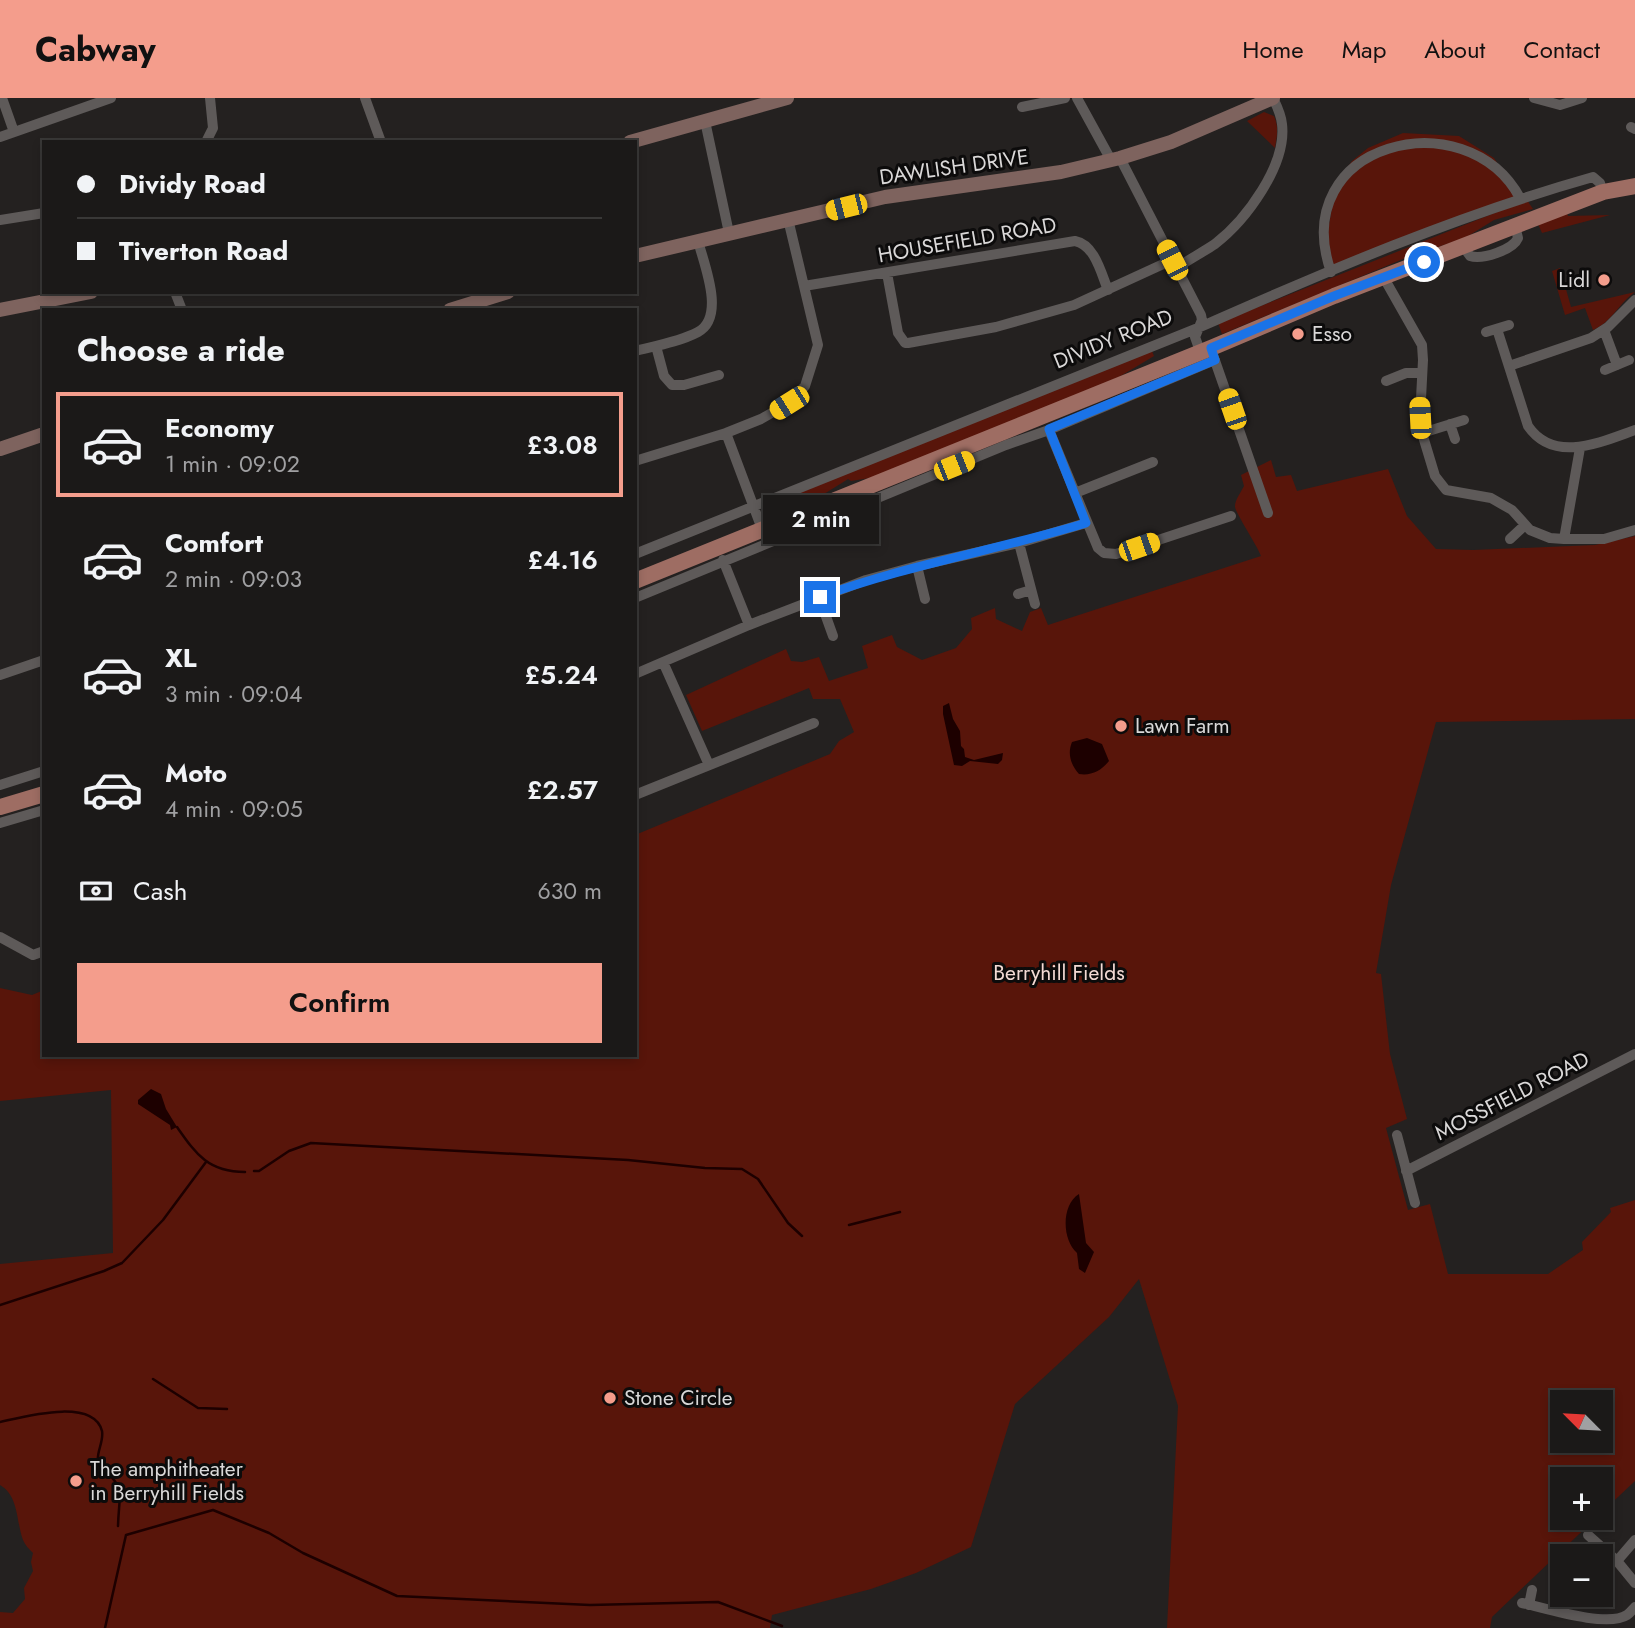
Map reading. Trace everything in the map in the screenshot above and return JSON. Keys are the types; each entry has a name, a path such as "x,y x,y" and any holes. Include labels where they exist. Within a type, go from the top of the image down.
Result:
{"main road":[{"name":"DIVIDY ROAD","path":"637,580 1209,353 1334,296 1603,191 1635,186"},
{"path":"0,807 42,795"}],"street":[{"path":"2,98 14,132"},
{"path":"0,137 111,98"},
{"path":"207,140 213,128 210,98"},
{"path":"365,98 380,140"},
{"path":"637,140 705,121 752,103 787,98"},
{"path":"1022,107 1065,98"},
{"path":"1077,98 1175,263 1201,315 1202,320 1195,337 1209,353 1268,513"},
{"path":"887,273 898,333 905,343 908,343 996,327 1074,304 1175,263 1222,237 1242,217 1259,194 1281,144 1282,124 1273,98"},
{"name":"DAWLISH DRIVE","path":"637,256 885,197 1061,172 1115,159 1171,142 1273,98"},
{"path":"1535,98 1560,104 1582,98"},
{"path":"705,121 729,233"},
{"path":"1331,272 1325,249 1324,222 1336,183 1359,154 1391,136"},
{"path":"1468,140 1503,168 1520,198"},
{"name":"DIVIDY ROAD","path":"637,553 1520,198 1593,177 1600,183 1603,191"},
{"path":"0,220 42,213"},
{"path":"637,460 726,433 776,411 789,403 805,386 818,345 788,219"},
{"path":"637,350 701,331 709,320 713,301 698,241"},
{"name":"HOUSEFIELD ROAD","path":"804,286 1075,241 1083,242 1092,253 1108,290"},
{"path":"1384,278 1422,345 1419,404 1422,433 1435,476 1446,490 1491,498 1513,510 1524,525 1539,535 1564,539 1604,539 1635,530"},
{"path":"0,310 81,294"},
{"path":"457,308 502,294"},
{"path":"1509,366 1591,338 1604,330 1635,300"},
{"path":"1509,325 1491,331 1509,366 1528,426 1534,435 1561,447 1580,448 1635,430"},
{"path":"1604,330 1617,365"},
{"path":"656,345 664,376 672,385 684,385 719,375"},
{"name":"DIVIDY ROAD","path":"637,597 1049,429 1209,353"},
{"path":"1605,370 1629,360"},
{"path":"1385,381 1394,371 1421,373"},
{"path":"1422,433 1464,420"},
{"path":"1450,424 1455,439"},
{"path":"1049,429 1086,523 1098,548 1104,553 1116,555 1231,516"},
{"path":"726,433 762,529"},
{"path":"0,449 42,435"},
{"path":"1564,539 1580,448"},
{"path":"1075,493 1153,462"},
{"path":"637,673 749,625 866,580 1019,543 1086,523"},
{"path":"1510,539 1524,525"},
{"path":"1019,543 1035,604"},
{"path":"723,560 749,625"},
{"path":"917,566 925,599"},
{"path":"1018,594 1031,590"},
{"path":"820,597 833,636"},
{"path":"0,675 42,661"},
{"path":"663,662 709,765"},
{"path":"637,794 814,723"},
{"path":"0,785 42,772"},
{"path":"0,823 42,811"},
{"path":"0,937 33,955 42,952"},
{"name":"MOSSFIELD ROAD","path":"1406,1171 1635,1054"},
{"path":"1397,1135 1415,1203"},
{"path":"1588,1535 1617,1561 1635,1583"},
{"path":"1617,1561 1635,1540"},
{"path":"1532,1590 1525,1604 1600,1619 1626,1616 1635,1607"}],"green space":[{"path":"1264,112 1274,116 1276,120 1275,148 1247,121"},
{"path":"1403,133 1459,136 1494,158 1520,198 1331,272 1325,249 1336,183 1352,161 1368,148"},
{"path":"1527,200 1533,209 1494,220 1465,238 1408,257 1222,334 1218,323"},
{"path":"1567,213 1568,216 1610,215 1542,233 1538,224"},
{"path":"1560,268 1571,307 1635,292 1605,323 1593,330 1585,308 1565,315 1552,271"},
{"path":"1151,349 1154,356 1119,377 876,477 851,481 848,479 783,514 764,516 762,508"},
{"name":"Berryhill Fields","path":"1271,460 1276,477 1291,475 1297,491 1388,469 1407,516 1436,549 1595,545 1635,536 1635,719 1436,722 1391,885 1376,973 1381,974 1390,1054 1407,1119 1386,1128 1408,1210 1430,1204 1448,1274 1548,1274 1583,1250 1582,1242 1611,1212 1610,1208 1635,1200 1635,1481 1613,1502 1613,1467 1550,1467 1550,1530 1583,1530 1569,1544 1550,1544 1550,1562 1492,1617 1490,1628 1167,1628 1178,1406 1139,1279 1109,1317 1015,1404 971,1547 916,1573 871,1589 772,1615 770,1628 0,1628 0,1612 13,1613 25,1599 24,1588 33,1571 33,1553 23,1540 14,1502 0,1485 0,1264 113,1253 111,1090 0,1101 0,988 32,995 42,991 42,1057 637,1057 637,834 830,754 839,741 854,732 840,699 813,699 809,688 702,731 686,695 786,649 791,661 802,662 819,657 829,681 868,668 862,646 892,635 897,647 922,660 956,648 972,629 971,618 995,608 996,619 1022,631 1030,612 1041,608 1048,625 1261,556 1236,509 1236,501 1244,486 1241,475"}],"shaded area":[{"path":"949,703 953,719 960,731 965,757 974,760 1003,753 998,764 970,761 962,766 954,765 943,714 943,706"},
{"path":"1087,738 1102,744 1109,761 1095,772 1079,774 1071,759 1071,746 1072,742"},
{"path":"151,1089 161,1094 177,1127 171,1130 170,1125 138,1104 138,1100"},
{"path":"1079,1194 1086,1243 1094,1252 1085,1273 1079,1269 1077,1253 1066,1232 1069,1206"}],"waterway":[{"path":"177,1127 204,1160 221,1169 245,1172"},
{"path":"254,1171 259,1171 289,1151 311,1143 628,1160 742,1169 758,1179 788,1223 802,1236"},
{"path":"123,1262 163,1220 206,1162"},
{"path":"849,1225 900,1212"},
{"path":"0,1305 122,1263"},
{"path":"153,1379 198,1408 227,1409"},
{"path":"0,1422 56,1412 86,1415 96,1421 102,1431 98,1463 114,1479 119,1491 118,1526"},
{"path":"126,1535 213,1510 269,1533 303,1553 397,1596 590,1605 718,1602 782,1626"},
{"path":"105,1628 126,1535"}],"place":[{"name":"Lidl","path":"1604,280"},
{"name":"Esso","path":"1298,334"},
{"name":"Lawn Farm","path":"1121,726"},
{"name":"Stone Circle","path":"610,1398"},
{"name":"The amphitheater in Berryhill Fields","path":"76,1481"}],"route":[{"path":"820,597 891,573 1019,543 1086,523 1049,429 1215,360 1211,348 1334,296 1424,262"}]}
